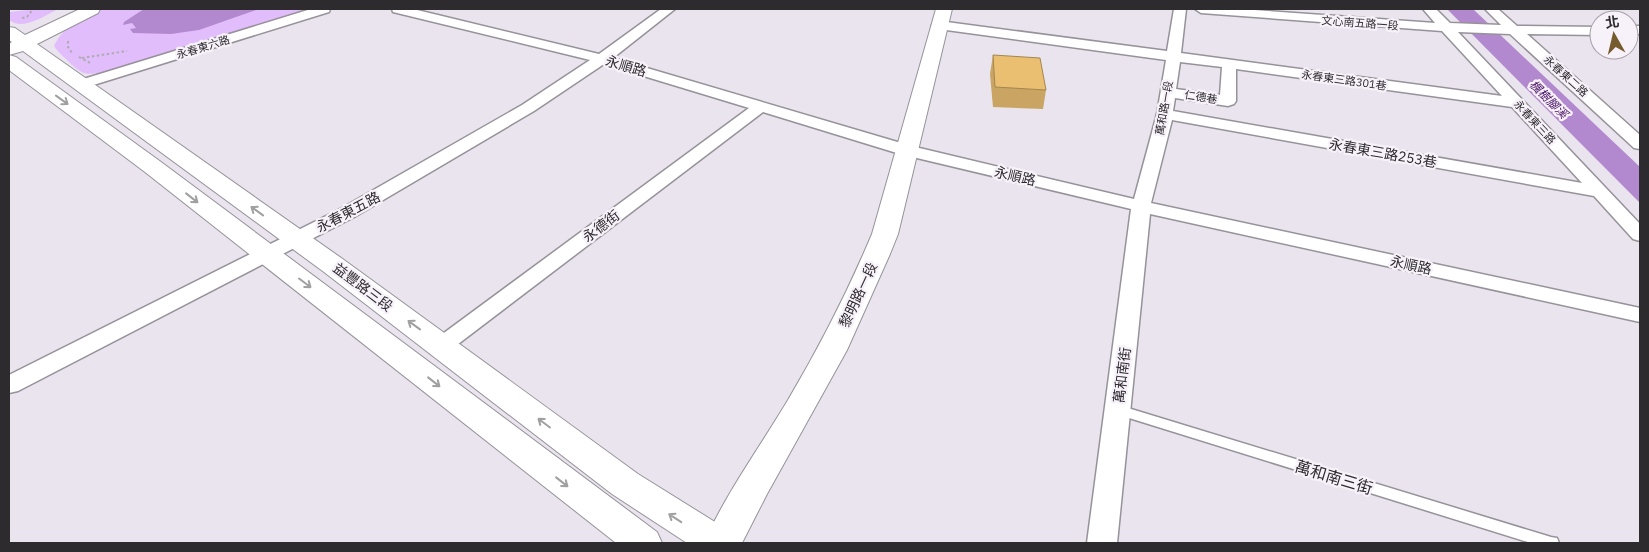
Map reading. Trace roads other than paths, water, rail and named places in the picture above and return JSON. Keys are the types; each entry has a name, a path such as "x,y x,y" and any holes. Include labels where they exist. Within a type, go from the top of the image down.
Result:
{"street":[{"path":"13,40 71,9"},
{"path":"13,40 92,9"},
{"name":"永春東六路","path":"89,75 324,9"},
{"name":"永順路","path":"398,9 602,59 906,150 1141,206 1640,315"},
{"name":"永春東五路","path":"9,384 350,212 511,118 602,59 669,9"},
{"name":"萬和路一段","path":"1141,206 1165,114 1180,9"},
{"name":"文心南五路一段","path":"1201,9 1312,20 1511,31"},
{"name":"永春東三路","path":"1429,9 1454,28 1517,103 1640,235"},
{"name":"永春東二路","path":"1491,9 1511,31 1640,144"},
{"name":"黎明路一段","path":"722,543 848,321 885,234 942,17 1172,57"},
{"path":"1511,31 1589,30"},
{"name":"益豐路三段","path":"13,40 89,75 297,239 625,484 717,543"},
{"name":"永春東三路301巷","path":"1172,57 1517,103"},
{"path":"9,62 153,167 643,543"},
{"name":"仁德巷","path":"1168,92 1228,101 1229,64"},
{"path":"12,86 43,86"},
{"name":"永德街","path":"442,346 760,106"},
{"name":"永春東三路253巷","path":"1165,114 1600,192"},
{"name":"萬和南街","path":"1102,543 1141,206"}],"lane":[{"name":"萬和南三街","path":"1118,410 1551,543"}],"water":[{"path":"144,9 259,9 199,30 171,34 133,33 130,29 136,28 132,23 123,25 124,22"},
{"name":"楓樹腳溪","path":"1447,9 1473,9 1640,167 1640,203"}]}
